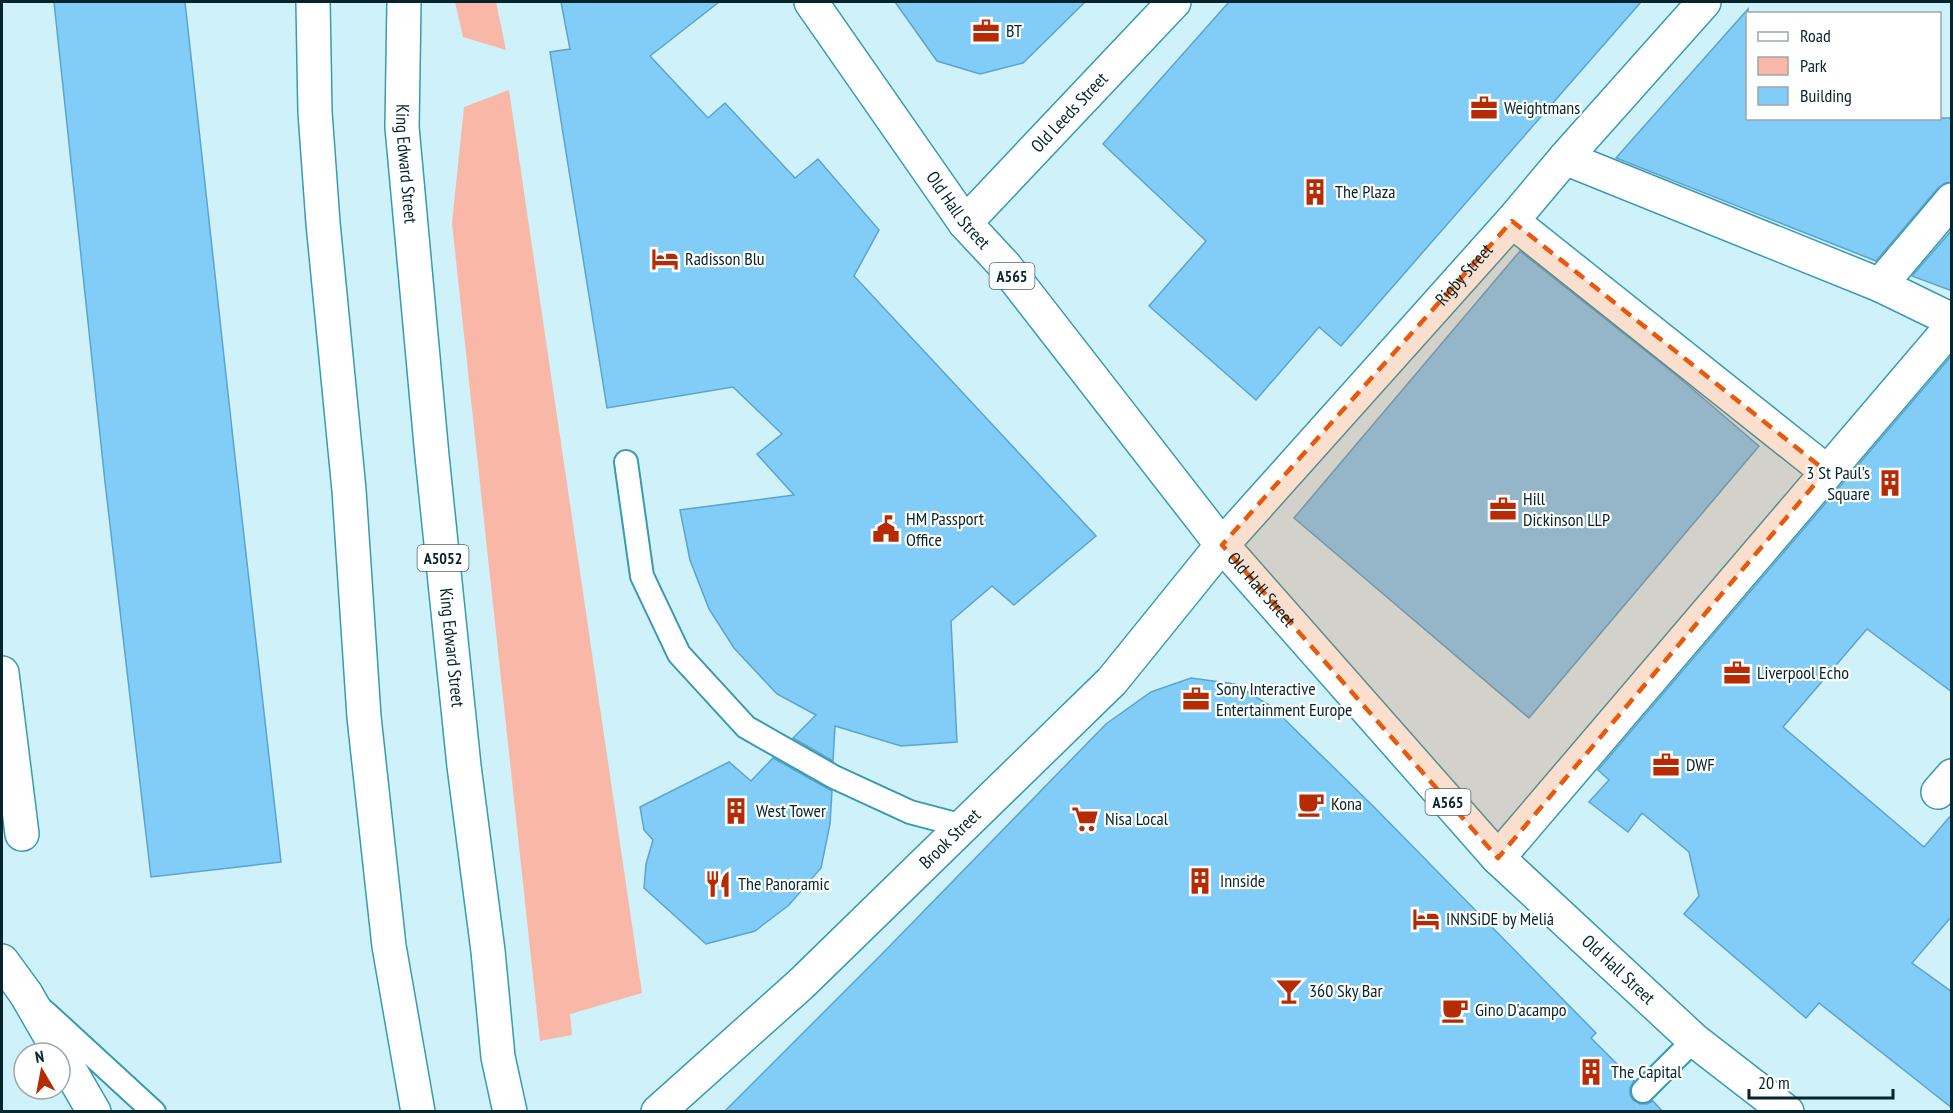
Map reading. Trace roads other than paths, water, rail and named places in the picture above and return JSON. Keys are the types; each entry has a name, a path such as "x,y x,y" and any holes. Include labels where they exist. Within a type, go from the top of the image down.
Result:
{"main road":[{"path":"313,2 315,112 323,223 349,490 364,717 389,946 418,1112"},
{"name":"King Edward Street","path":"404,2 402,127 432,456 464,766 488,951 498,1057 510,1112"},
{"name":"Old Hall Street","path":"811,2 965,224 1005,266 1222,545 1498,858 1694,1040 1787,1112"},
{"name":"Old Leeds Street","path":"965,224 1174,2"},
{"name":"Rigby Street","path":"1222,545 1704,2"},
{"path":"1565,158 1880,285 1952,320"},
{"path":"1880,285 1952,200"},
{"path":"1512,221 1826,471"},
{"path":"1498,858 1952,326"},
{"name":"Brook Street","path":"658,1112 801,984 1112,681 1222,545"},
{"path":"2,673 22,834"},
{"path":"2,961 26,994 94,1112"}],"lane":[{"path":"626,462 642,576 679,654 701,679 746,727 834,777 910,812 963,826"},
{"path":"26,994 154,1112"},
{"path":"1643,1091 1694,1040"}],"place":[{"name":"BT","path":"986,31"},
{"name":"Weightmans","path":"1484,108"},
{"name":"The Plaza","path":"1315,192"},
{"name":"Radisson Blu","path":"665,259"},
{"name":"3 St Paul's Square","path":"1890,483"},
{"name":"Hill Dickinson LLP","path":"1503,509"},
{"name":"HM Passport Office","path":"886,529"},
{"name":"Liverpool Echo","path":"1737,673"},
{"name":"Sony Interactive Entertainment Europe","path":"1196,699"},
{"name":"DWF","path":"1666,765"},
{"name":"Kona","path":"1311,804"},
{"name":"West Tower","path":"736,811"},
{"name":"Nisa Local","path":"1085,819"},
{"name":"Innside","path":"1200,881"},
{"name":"The Panoramic","path":"718,884"},
{"name":"INNSiDE by Meliá","path":"1426,919"},
{"name":"360 Sky Bar","path":"1289,991"},
{"name":"Gino D'acampo","path":"1455,1010"},
{"name":"The Capital","path":"1591,1072"}]}
